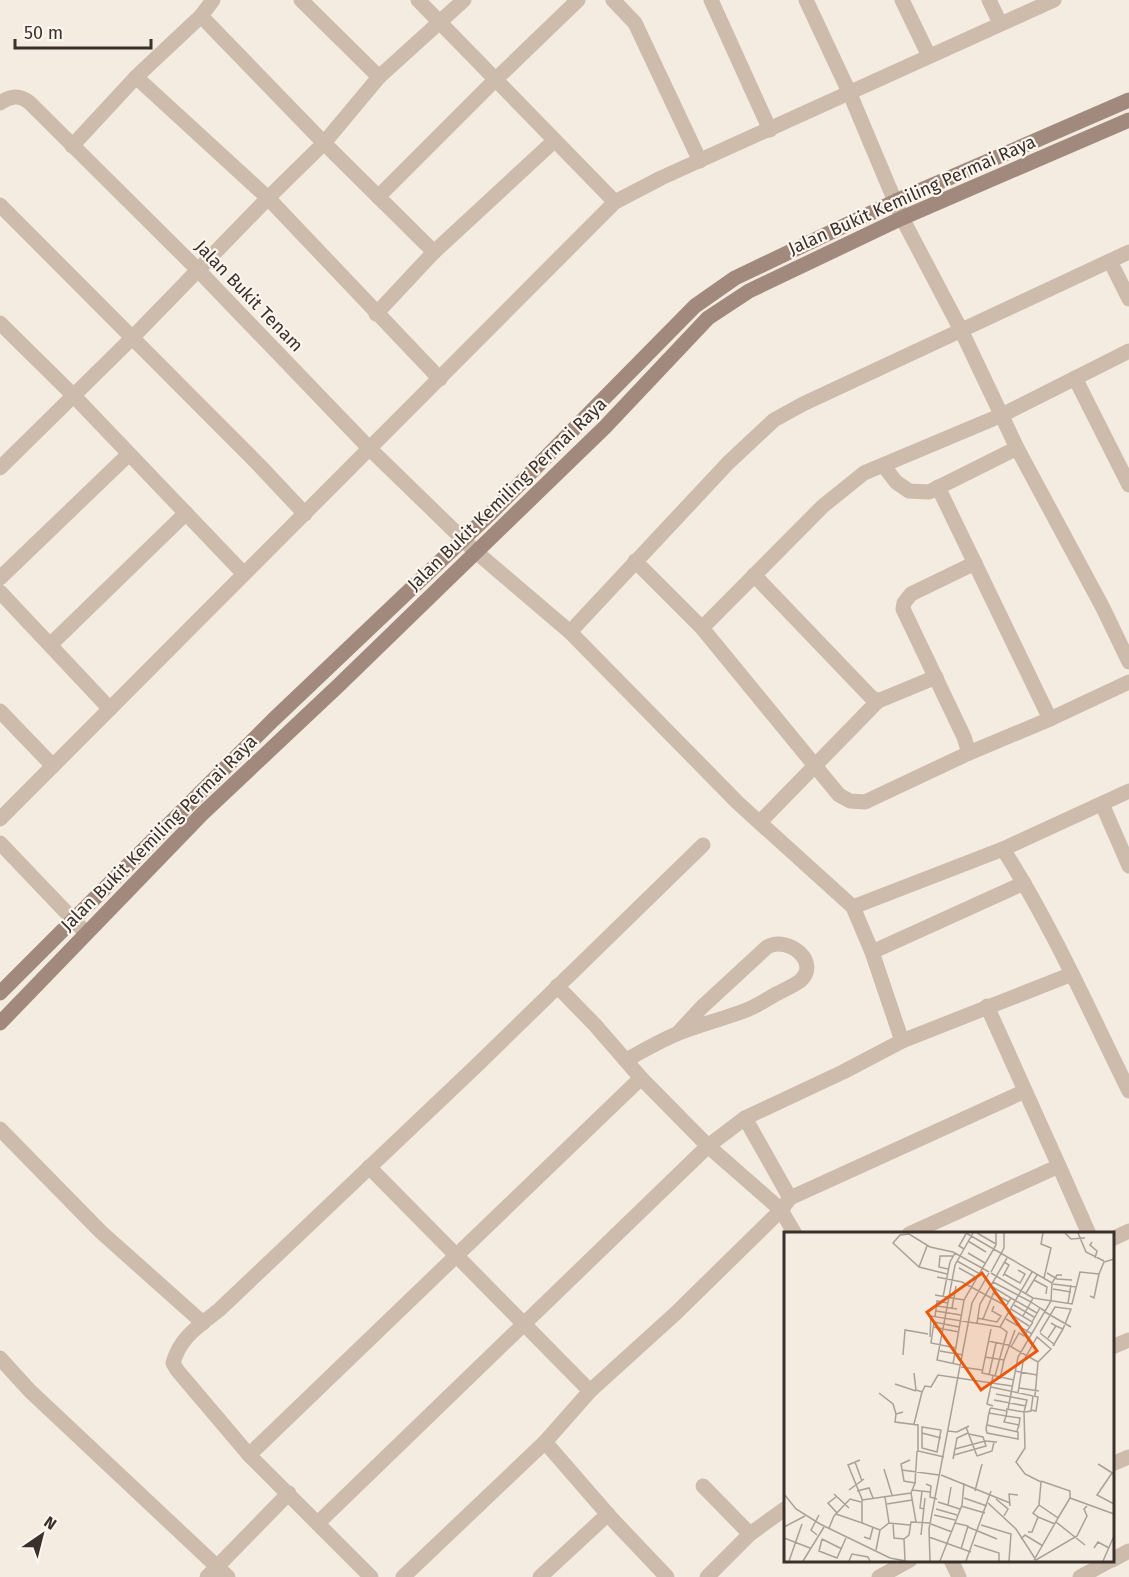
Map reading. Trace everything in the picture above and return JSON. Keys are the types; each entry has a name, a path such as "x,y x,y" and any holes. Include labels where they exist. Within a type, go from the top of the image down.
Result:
{"street":[{"path":"72,146 136,77 201,16 213,0"},
{"path":"301,0 379,77"},
{"path":"418,0 615,202"},
{"path":"0,468 324,143 379,77 464,0"},
{"path":"378,197 578,0"},
{"path":"613,0 635,24 700,161"},
{"path":"711,0 770,130"},
{"path":"806,0 850,94 902,218 961,330 1017,448 1103,608 1129,662"},
{"path":"902,0 929,56"},
{"path":"989,0 1000,23"},
{"path":"0,819 615,202 1054,0"},
{"path":"201,16 434,252"},
{"path":"136,77 268,198 440,379"},
{"name":"Jalan Bukit Tenam","path":"0,103 12,96 25,98 198,270 370,449 475,551 570,632 738,803 853,907"},
{"name":"Jalan Bukit Kemiling Permai Raya","path":"0,993 273,720 463,539 694,306 735,278 896,201 1129,100"},
{"name":"Jalan Bukit Kemiling Permai Raya","path":"0,1023 202,814 339,685 605,427 708,318 749,291 902,218 1129,120"},
{"path":"376,314 434,252 554,141"},
{"path":"1,210 259,465 305,514"},
{"path":"570,632 728,463 774,420 802,404 1129,252"},
{"path":"1110,261 1129,299"},
{"path":"0,323 73,395 244,574"},
{"path":"702,628 823,506 864,473 1002,415 1129,351"},
{"path":"1075,378 1129,485"},
{"path":"883,465 896,482 909,491 929,492 1017,448"},
{"path":"0,578 129,454"},
{"path":"938,487 1050,718"},
{"path":"50,645 186,513"},
{"path":"635,561 702,628 814,766 839,795 850,801 865,802 1129,681"},
{"path":"969,753 964,736 903,609 904,603 911,594 975,563"},
{"path":"754,575 870,696 878,701"},
{"path":"0,592 110,709"},
{"path":"760,822 878,701 936,677"},
{"path":"0,711 53,766"},
{"path":"902,1041 872,952 853,907 1002,849 1129,791"},
{"path":"1102,804 1129,866"},
{"path":"0,843 86,933"},
{"path":"371,1577 249,1455 177,1370 173,1363 182,1340 369,1167 703,845"},
{"path":"1002,849 1024,883 1072,974 1129,1091"},
{"path":"872,952 1024,883"},
{"path":"626,1060 676,1034 746,1010 802,980 807,968 801,952 781,943 774,943 767,947 676,1034"},
{"path":"318,1523 708,1146 745,1118 843,1072 902,1041 1072,974"},
{"path":"557,986 641,1078 708,1146 785,1204"},
{"path":"987,1006 1089,1232"},
{"path":"249,1455 641,1078"},
{"path":"403,1577 545,1442 590,1391 676,1313 785,1204 1025,1091"},
{"path":"745,1118 785,1204 795,1232"},
{"path":"0,1129 101,1232 203,1323"},
{"path":"911,1232 1059,1166"},
{"path":"369,1167 590,1391"},
{"path":"1114,1238 1129,1231"},
{"path":"1114,1347 1129,1340"},
{"path":"0,1358 30,1391 218,1573 289,1493"},
{"path":"545,1442 667,1577"},
{"path":"1114,1464 1129,1457"},
{"path":"702,1486 750,1534"},
{"path":"707,1577 750,1534 784,1509"},
{"path":"540,1577 608,1514"},
{"path":"1114,1559 1129,1551"},
{"path":"879,1577 906,1562"},
{"path":"952,1562 958,1577"},
{"path":"1080,1577 1108,1562"}]}
